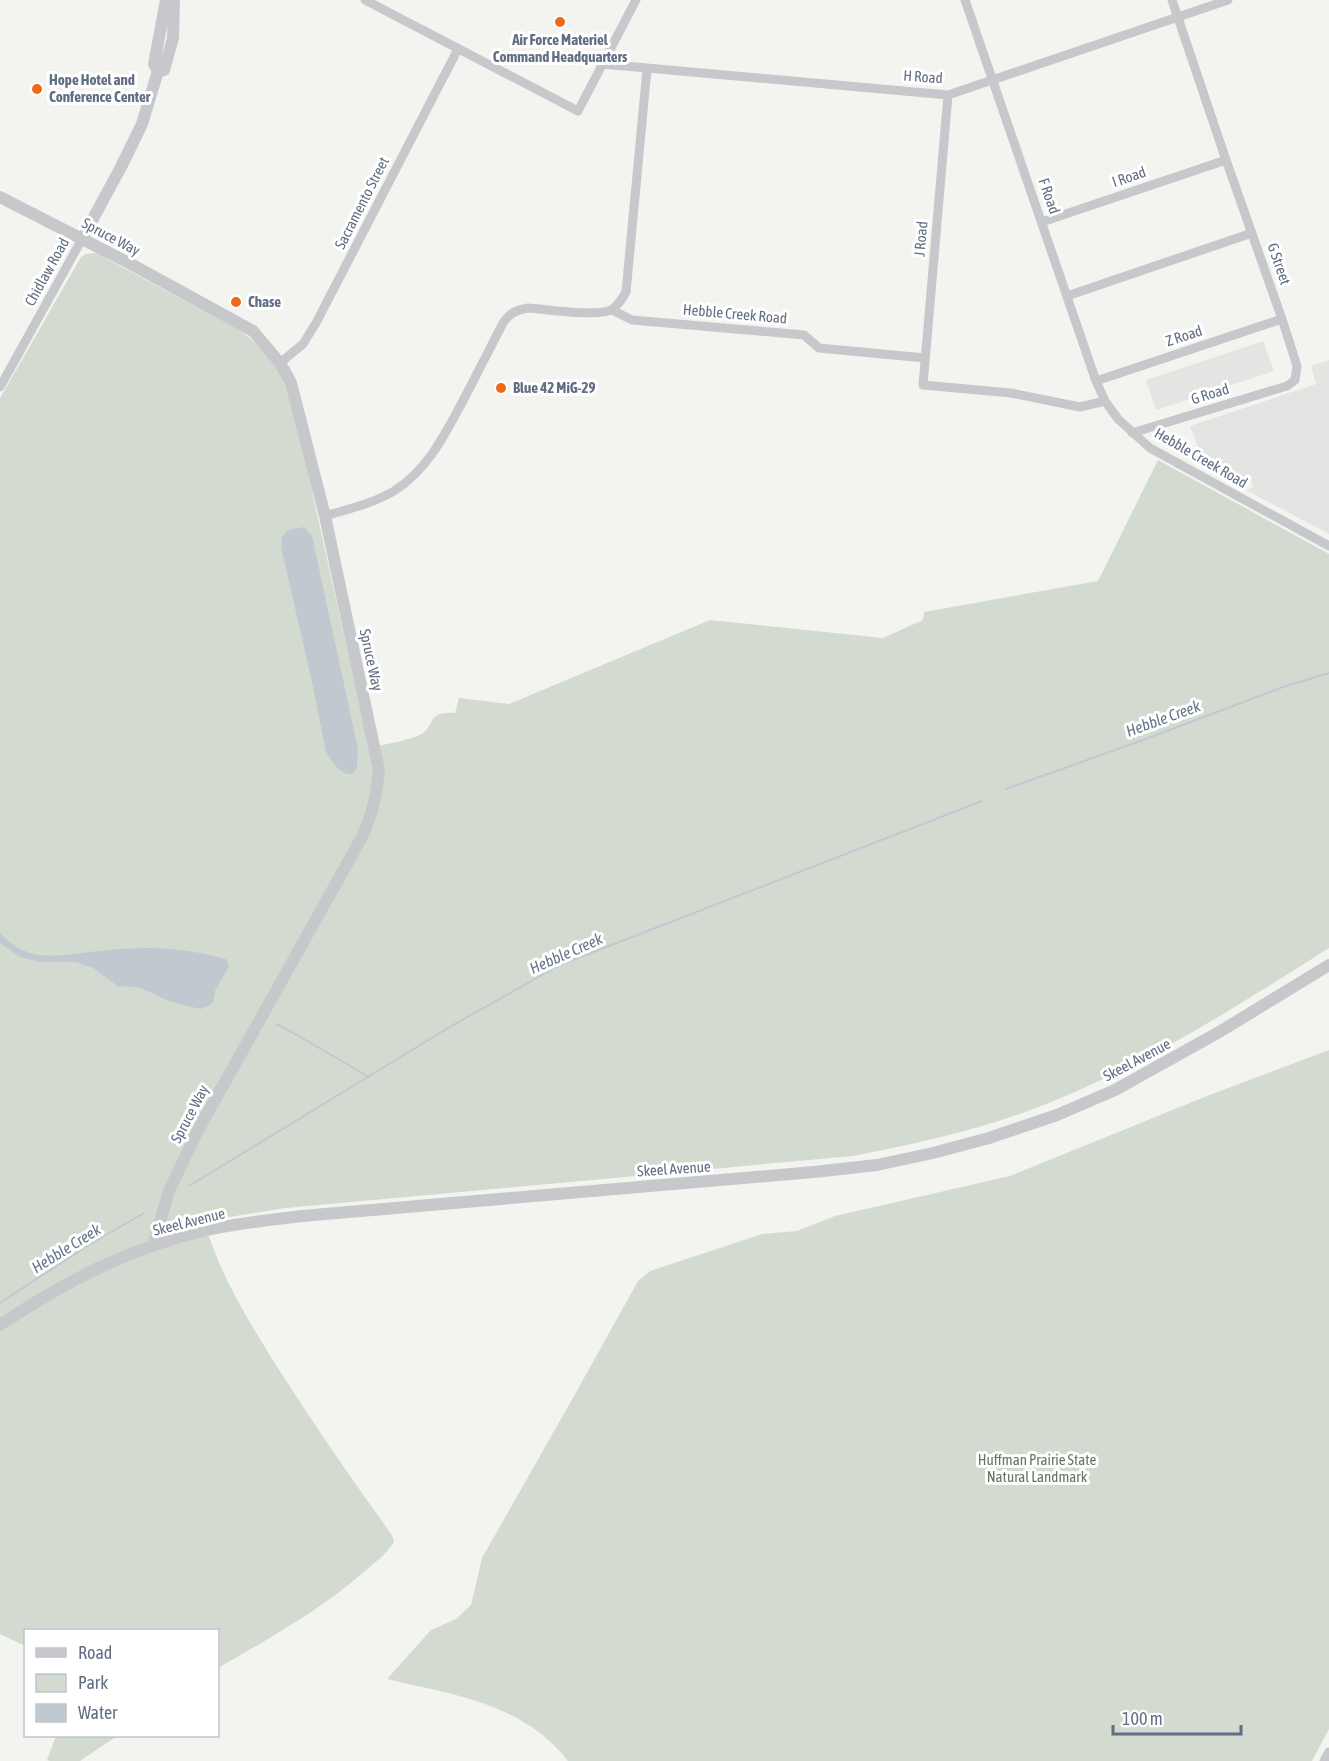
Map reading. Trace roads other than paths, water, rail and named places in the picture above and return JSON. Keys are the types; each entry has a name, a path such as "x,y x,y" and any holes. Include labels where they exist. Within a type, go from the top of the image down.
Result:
{"street":[{"name":"Chidlaw Road","path":"0,387 121,167 142,124 158,71 154,64 166,0"},
{"name":"Chidlaw Road","path":"158,71 164,70 173,38 174,0"},
{"path":"364,0 578,111 636,0"},
{"name":"F Road","path":"965,0 1096,381 1105,401"},
{"path":"1172,0 1226,160"},
{"name":"H Road","path":"602,64 948,95 1228,0"},
{"name":"Sacramento Street","path":"280,363 303,344 316,323 458,49"},
{"path":"325,516 375,501 414,476 432,456 447,432 503,323 510,314 519,309 528,308 600,314 612,310 621,302 626,292 647,69"},
{"name":"J Road","path":"948,95 923,385 1011,393 1080,407 1105,401"},
{"name":"I Road","path":"1042,222 1226,160"},
{"name":"G Street","path":"1226,160 1297,366 1295,380"},
{"name":"Spruce Way","path":"0,197 82,238 252,331 280,363 291,383 325,516 379,770 376,800 362,837 196,1134 169,1191 153,1246"},
{"path":"1067,297 1252,233"},
{"name":"Hebble Creek Road","path":"612,310 632,320 804,335 819,348 925,358"},
{"name":"Z Road","path":"1096,381 1282,319"},
{"name":"G Road","path":"1132,433 1287,386 1295,380"},
{"name":"Hebble Creek Road","path":"1105,401 1132,433 1150,448 1329,546"},
{"name":"Skeel Avenue","path":"0,1325 60,1287 118,1259 206,1230 302,1216 877,1165 989,1138 1046,1119 1115,1090 1221,1031 1329,965"},
{"path":"1324,1761 1329,1752"}],"water":[{"path":"304,527 312,536 358,749 357,768 352,774 347,774 337,768 326,752 281,547 282,537 288,530"},
{"path":"0,933 22,950 46,956 104,950 169,949 197,952 226,959 229,966 215,991 213,1003 201,1009 169,1001 138,988 119,987 93,968 76,962 40,962 20,957 0,943"}],"waterway":[{"name":"Hebble Creek","path":"1006,789 1283,687 1329,673"},
{"name":"Hebble Creek","path":"189,1186 448,1028 560,965 982,801"},
{"path":"276,1024 369,1077"},
{"name":"Hebble Creek","path":"0,1303 87,1246 144,1213"}],"place":[{"name":"Air Force Materiel Command Headquarters","path":"560,22"},
{"name":"Hope Hotel and Conference Center","path":"37,89"},
{"name":"Chase","path":"236,302"},
{"name":"Blue 42 MiG-29","path":"501,388"}],"park label":[{"name":"Huffman Prairie State Natural Landmark","path":"1037,1468"}]}
